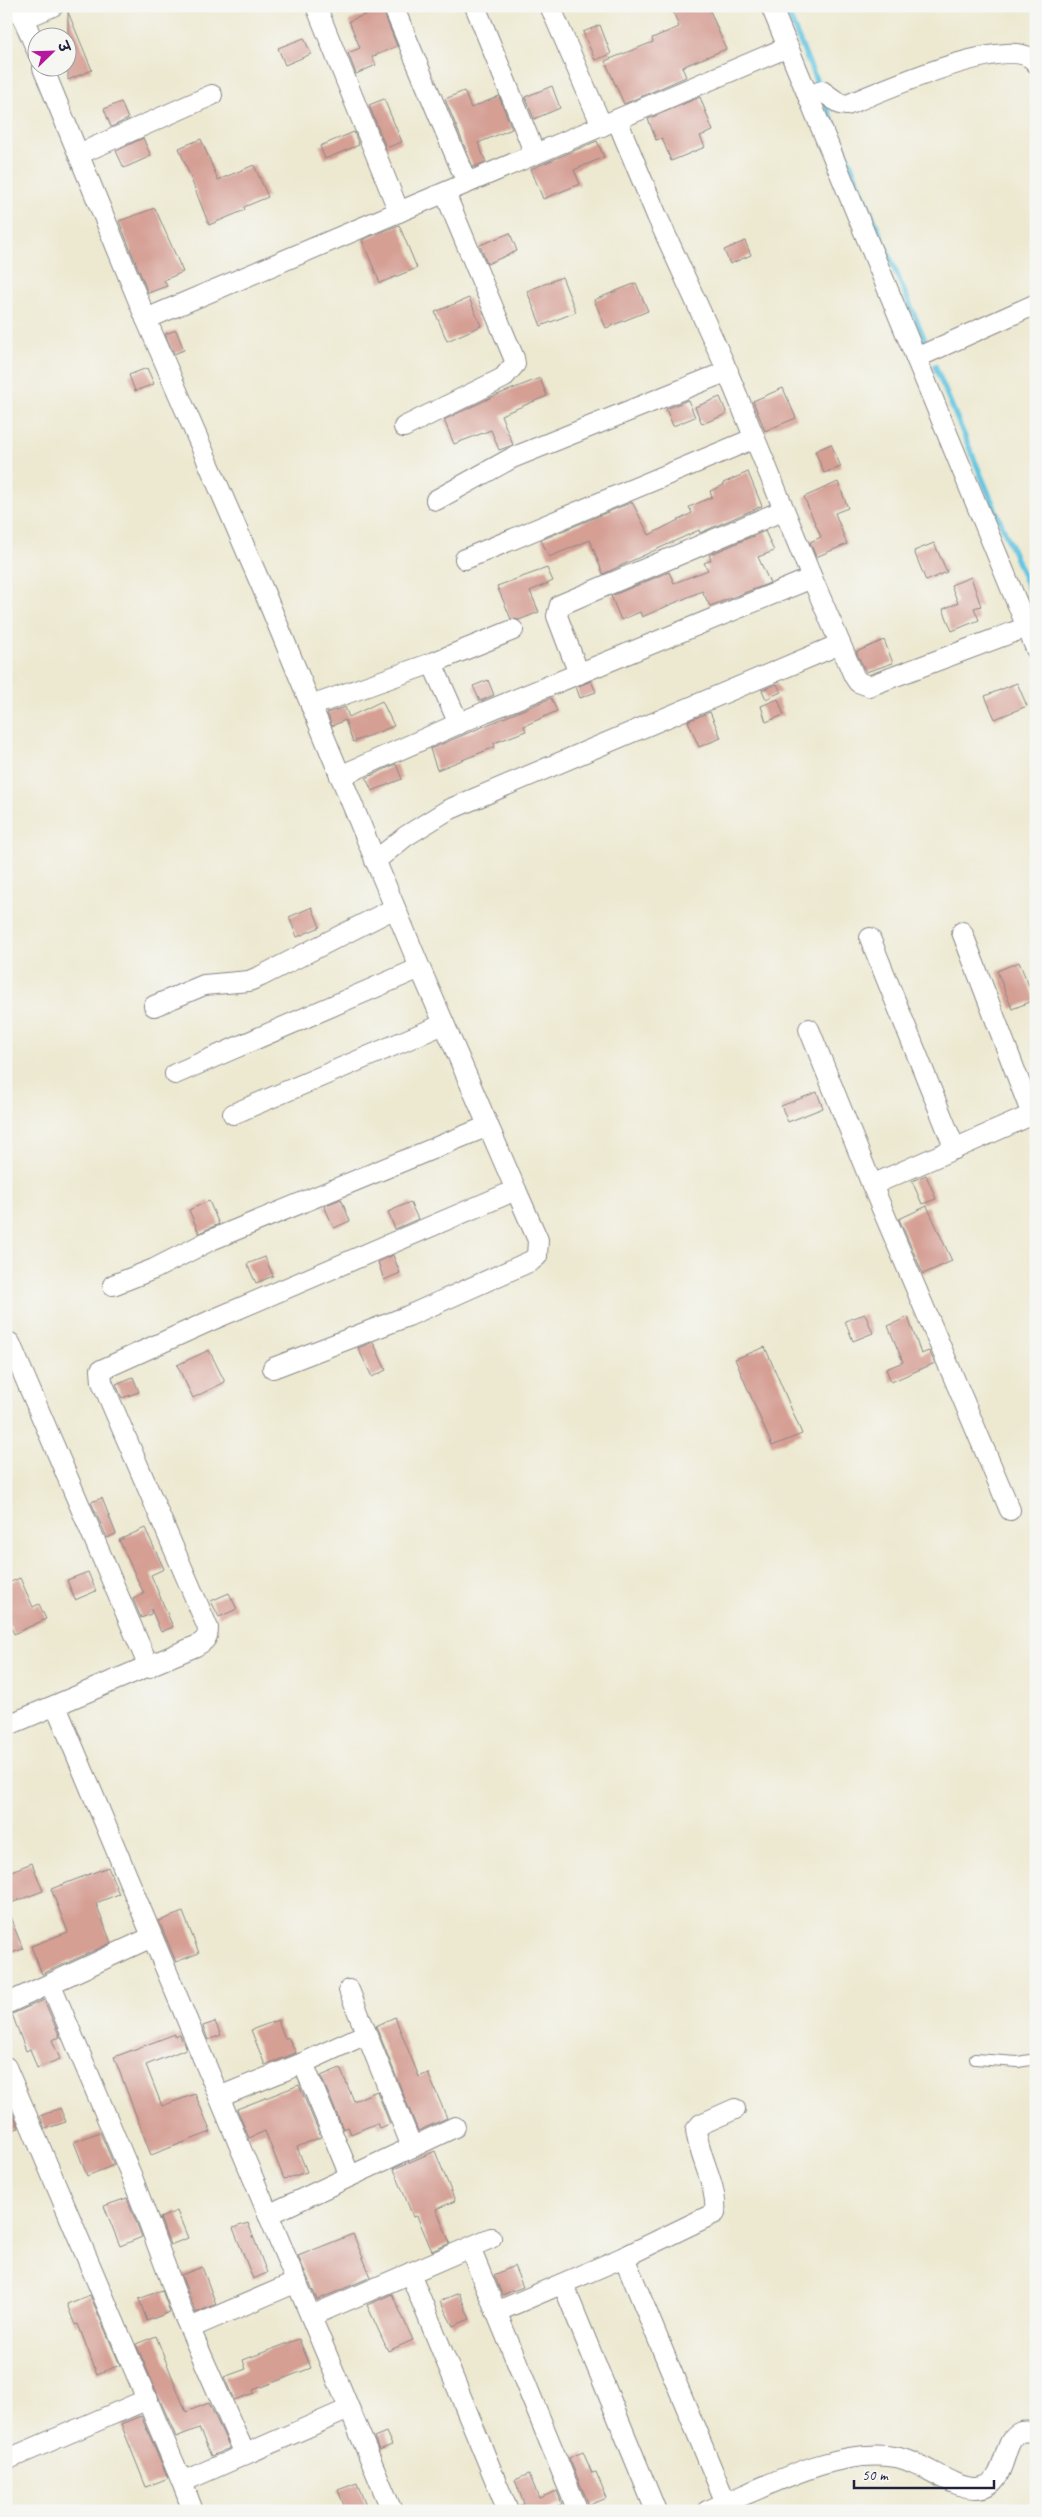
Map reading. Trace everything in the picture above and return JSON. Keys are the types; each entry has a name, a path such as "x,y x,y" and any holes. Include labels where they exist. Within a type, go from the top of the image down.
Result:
{"street":[{"path":"28,31 20,13 54,6"},
{"path":"316,6 399,212"},
{"path":"393,6 467,183"},
{"path":"475,6 535,154"},
{"path":"550,6 657,216 728,371 812,578 858,682 869,686 1027,627"},
{"path":"771,6 1036,648"},
{"path":"146,319 788,47"},
{"path":"808,96 822,91 840,104 847,104 952,64 1002,53 1023,54 1036,62"},
{"path":"47,78 146,319 420,968 538,1240 537,1256 531,1261 408,1316 273,1368"},
{"path":"79,154 212,95"},
{"path":"404,427 503,378 514,364 514,358 445,193"},
{"path":"916,358 1036,304"},
{"path":"436,500 512,458 728,371"},
{"path":"465,559 755,438"},
{"path":"579,674 557,616 560,605 784,510"},
{"path":"340,776 459,724 812,578"},
{"path":"311,706 432,663 513,630"},
{"path":"375,860 406,836 448,810 840,644"},
{"path":"432,663 459,724"},
{"path":"154,1006 204,985 237,983 261,976 395,908"},
{"path":"872,1185 1034,1114 962,932"},
{"path":"870,938 955,1149"},
{"path":"175,1074 420,968"},
{"path":"234,1114 444,1024"},
{"path":"809,1029 872,1185 1010,1510"},
{"path":"113,1285 154,1269 211,1240 488,1126"},
{"path":"6,1726 148,1667 205,1641 208,1635 208,1628 102,1382 101,1370 221,1316 516,1190"},
{"path":"10,1343 148,1667"},
{"path":"56,1706 392,2511"},
{"path":"6,2004 152,1937"},
{"path":"50,1985 132,2177 190,2328 245,2454"},
{"path":"349,1990 412,2147"},
{"path":"219,2097 303,2063 366,2034"},
{"path":"303,2063 350,2176"},
{"path":"6,2067 194,2511"},
{"path":"496,2312 564,2284 715,2214 716,2203 698,2145 696,2130 701,2124 735,2108"},
{"path":"268,2215 455,2127"},
{"path":"310,2316 491,2238"},
{"path":"470,2248 578,2511"},
{"path":"624,2257 726,2503"},
{"path":"410,2273 508,2511"},
{"path":"190,2328 297,2282"},
{"path":"564,2284 656,2511"},
{"path":"6,2460 148,2399"},
{"path":"182,2482 349,2409"},
{"path":"707,2511 832,2462 861,2457 896,2457 929,2469 959,2484 977,2488 993,2482 1003,2465 1011,2440 1021,2432 1036,2432"}],"lane":[{"path":"975,2059 1018,2062 1036,2059"}],"building":[{"path":"671,6 708,6 726,49 682,67 686,77 624,104 605,61 653,42 652,38 679,27"},
{"path":"382,8 397,46 372,57 376,65 356,74 348,53 360,48 349,21"},
{"path":"68,12 75,28 68,28"},
{"path":"600,25 611,54 595,60 583,32"},
{"path":"78,36 92,70 78,76"},
{"path":"304,38 311,54 285,65 278,48"},
{"path":"552,86 560,108 534,119 525,97"},
{"path":"464,91 471,108 499,96 512,129 478,143 486,162 473,167 445,99"},
{"path":"700,97 713,131 700,136 705,147 671,161 662,138 656,140 648,119"},
{"path":"384,99 402,142 386,148 369,105"},
{"path":"121,102 128,119 111,127 104,109"},
{"path":"354,132 359,145 325,159 320,146"},
{"path":"143,138 151,156 124,168 116,151"},
{"path":"201,139 218,180 254,165 268,197 244,207 245,210 209,225 179,148"},
{"path":"597,141 604,157 574,170 580,184 543,199 531,169"},
{"path":"155,208 183,272 164,280 167,286 148,293 119,221"},
{"path":"399,225 417,268 380,283 362,240"},
{"path":"510,233 517,251 487,264 480,245"},
{"path":"745,241 751,255 730,264 724,250"},
{"path":"562,277 576,312 541,326 527,291"},
{"path":"636,283 648,311 606,328 594,300"},
{"path":"469,298 481,326 447,341 435,312"},
{"path":"176,330 184,350 174,354 165,334"},
{"path":"147,368 154,384 135,391 129,375"},
{"path":"540,378 547,396 501,415 513,445 499,450 491,430 454,444 444,420 492,397"},
{"path":"783,388 796,418 765,431 753,401"},
{"path":"720,397 727,414 702,424 695,407"},
{"path":"688,400 695,417 673,426 666,409"},
{"path":"831,444 841,467 824,473 815,451"},
{"path":"748,472 762,506 700,533 699,530 603,574 590,540 549,557 541,540 632,502 649,535 692,513 689,507 712,497 710,491"},
{"path":"838,482 848,508 835,513 847,544 816,557 810,542 821,537 804,497"},
{"path":"765,531 774,551 758,557 770,583 710,606 702,591 642,617 640,612 621,620 611,596 669,572 674,583 708,570 704,563 711,560 709,555"},
{"path":"934,543 947,572 926,581 914,551"},
{"path":"547,568 553,581 530,591 539,612 519,620 511,619 497,586"},
{"path":"971,577 981,606 974,608 979,620 952,631 943,609 958,603 951,585"},
{"path":"884,640 893,663 866,672 856,652"},
{"path":"488,680 494,695 480,701 473,686"},
{"path":"591,681 596,692 580,698 576,687"},
{"path":"1017,683 1027,706 995,719 985,696"},
{"path":"777,684 781,692 766,699 762,690"},
{"path":"551,698 557,711 524,726 526,731 494,743 495,747 437,770 430,749"},
{"path":"778,699 784,715 766,722 761,706"},
{"path":"382,701 394,726 353,742 345,720 332,726 327,713 345,707 349,717"},
{"path":"710,712 721,738 699,747 688,721"},
{"path":"396,764 402,779 372,791 366,778"},
{"path":"312,907 320,927 297,937 289,917"},
{"path":"1019,962 1035,1000 1012,1009 997,971"},
{"path":"817,1092 823,1108 788,1122 781,1106"},
{"path":"926,1175 936,1199 922,1204 912,1181"},
{"path":"341,1199 350,1221 334,1228 324,1206"},
{"path":"209,1201 219,1224 199,1233 189,1210"},
{"path":"410,1202 418,1219 395,1229 388,1212"},
{"path":"927,1206 952,1261 923,1274 899,1219"},
{"path":"393,1255 400,1273 384,1280 378,1262"},
{"path":"265,1257 273,1276 256,1283 247,1264"},
{"path":"865,1314 873,1333 853,1341 845,1321"},
{"path":"908,1317 921,1354 929,1351 935,1363 891,1382 886,1369 903,1362 888,1326"},
{"path":"373,1342 386,1370 372,1377 358,1348"},
{"path":"765,1347 802,1434 772,1446 735,1359"},
{"path":"209,1350 225,1382 193,1398 177,1365"},
{"path":"133,1377 139,1392 122,1398 116,1384"},
{"path":"102,1498 116,1534 107,1538 91,1502"},
{"path":"145,1528 164,1569 151,1575 173,1627 161,1632 151,1609 151,1614 141,1618 133,1599 144,1594 119,1540"},
{"path":"88,1572 96,1591 75,1600 67,1580"},
{"path":"20,1578 33,1607 39,1604 46,1619 14,1634 6,1617 6,1584"},
{"path":"229,1593 237,1609 219,1617 211,1601"},
{"path":"32,1863 43,1891 11,1903 6,1892 6,1873"},
{"path":"108,1867 119,1894 96,1903 111,1943 42,1974 31,1946 68,1932 51,1889"},
{"path":"6,1907 23,1949 6,1955"},
{"path":"183,1912 199,1953 176,1962 159,1921"},
{"path":"44,2000 60,2037 52,2040 60,2059 37,2068 30,2049 26,2051 12,2014"},
{"path":"395,2017 419,2077 428,2073 447,2118 418,2131 376,2026"},
{"path":"278,2020 285,2039 288,2037 296,2053 265,2065 251,2030"},
{"path":"215,2022 221,2035 208,2040 203,2026"},
{"path":"175,2034 175,2037 180,2035 186,2049 146,2065 162,2106 195,2094 211,2132 151,2155 114,2057"},
{"path":"340,2068 354,2101 377,2091 390,2124 379,2128 377,2123 351,2134 348,2127 343,2129 321,2076"},
{"path":"299,2085 321,2137 297,2147 307,2172 284,2179 265,2131 249,2138 237,2109"},
{"path":"6,2098 19,2128 6,2132"},
{"path":"60,2108 66,2122 45,2129 40,2116"},
{"path":"100,2132 114,2165 87,2176 74,2142"},
{"path":"435,2151 455,2201 436,2209 450,2243 432,2251 417,2216 413,2217 394,2169"},
{"path":"127,2198 142,2237 120,2246 104,2206"},
{"path":"177,2211 188,2238 170,2245 160,2218"},
{"path":"248,2223 267,2273 253,2279 233,2228"},
{"path":"353,2234 371,2277 317,2300 298,2256"},
{"path":"514,2266 523,2287 502,2295 494,2275"},
{"path":"202,2267 216,2304 196,2313 181,2275"},
{"path":"162,2290 170,2312 147,2321 139,2299"},
{"path":"459,2293 470,2319 453,2326 440,2301"},
{"path":"392,2294 413,2340 388,2351 367,2305"},
{"path":"90,2295 120,2365 97,2374 78,2324 75,2325 67,2304"},
{"path":"156,2336 186,2412 209,2403 230,2448 211,2456 199,2428 176,2437 136,2344"},
{"path":"299,2339 311,2368 253,2390 254,2393 234,2400 224,2377 246,2369 243,2360"},
{"path":"141,2416 168,2478 146,2487 121,2424"},
{"path":"386,2432 392,2445 379,2450 374,2437"},
{"path":"583,2452 592,2473 596,2472 607,2498 589,2505 569,2458"},
{"path":"529,2474 539,2498 557,2491 562,2504 545,2511 520,2511 519,2506 524,2504 515,2480"},
{"path":"357,2483 368,2511 346,2511 338,2490"}],"waterway":[{"path":"785,6 819,87"},
{"path":"824,101 926,343"},
{"path":"935,366 1036,606"}]}
